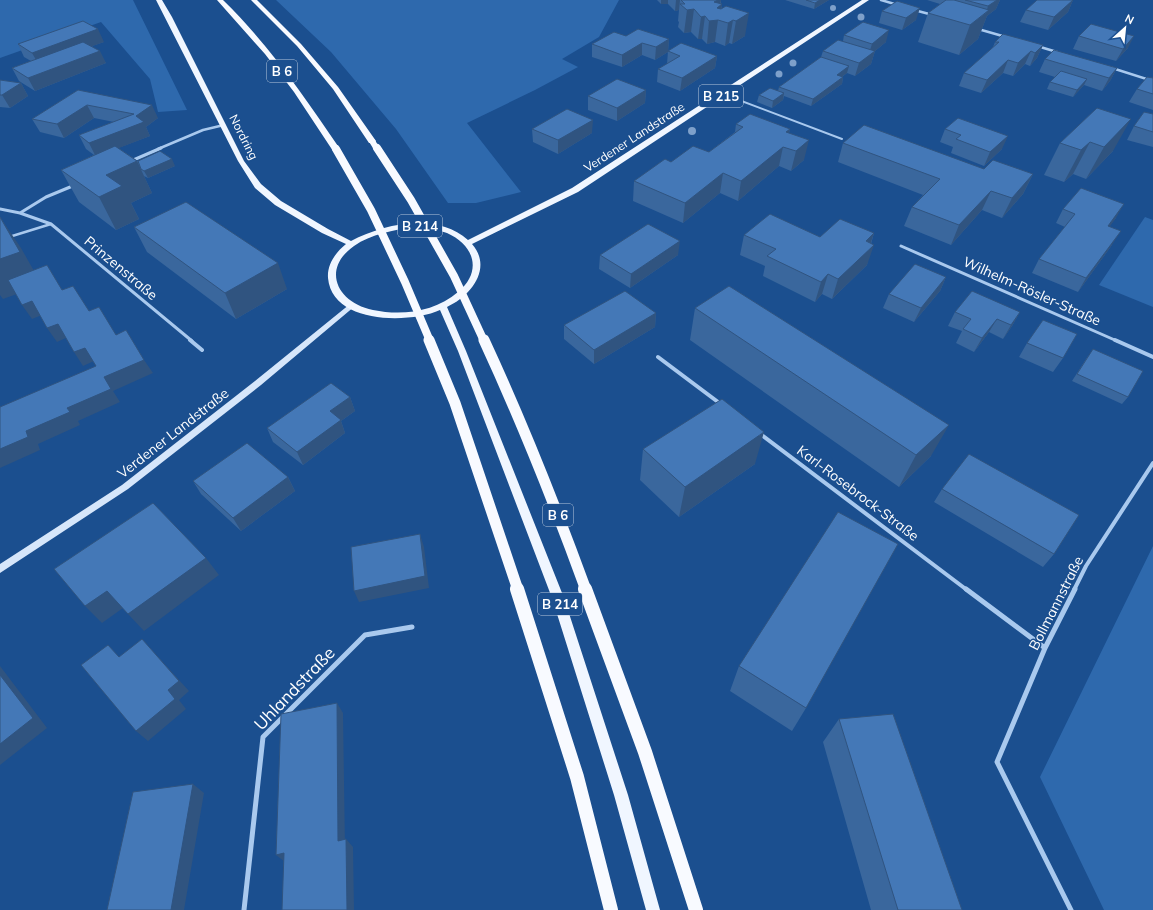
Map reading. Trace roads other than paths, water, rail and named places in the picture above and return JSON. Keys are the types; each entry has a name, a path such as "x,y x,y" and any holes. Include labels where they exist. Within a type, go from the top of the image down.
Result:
{"highway":[{"name":"B 6","path":"220,0 235,14 301,96 336,150 370,210 405,282 455,403 503,543 577,777 611,910"},
{"name":"B 6","path":"254,0 304,50 336,88 411,200 454,276 506,388 561,522 645,752 696,910"}],"main road":[{"name":"Nordring","path":"159,0 241,161 258,186 278,204 325,231 352,244"},
{"name":"Verdener Landstraße","path":"468,243 575,190 866,0"},
{"name":"B 214","path":"414,225 436,227 454,233 468,243 477,256 477,271 470,286 454,300 443,307 411,315 390,316 369,313 352,306 338,296 332,283 332,269 339,256 352,244 391,227 414,225"},
{"name":"Verdener Landstraße","path":"0,569 125,487 258,383 352,306"},
{"name":"B 214","path":"443,307 462,351 558,598 621,795 653,910"}],"street":[{"path":"881,0 899,5"},
{"path":"914,10 936,16"},
{"path":"974,27 1011,38"},
{"path":"1033,45 1063,54"},
{"path":"1108,67 1153,81"},
{"path":"126,163 191,135 224,125"},
{"path":"20,213 46,197 82,182"},
{"name":"Prinzenstraße","path":"0,209 20,213 51,224 202,350"},
{"name":"Wilhelm-Rösler-Straße","path":"902,246 1153,357"},
{"path":"658,357 728,409"},
{"name":"Karl-Rosebrock-Straße","path":"753,428 1045,648"},
{"name":"Bollmannstraße","path":"1071,910 998,762 1045,648 1086,566 1153,462"},
{"name":"Uhlandstraße","path":"244,910 262,737 365,635 412,627"}],"lane":[{"path":"723,94 842,139"},
{"path":"7,238 51,224"}]}
